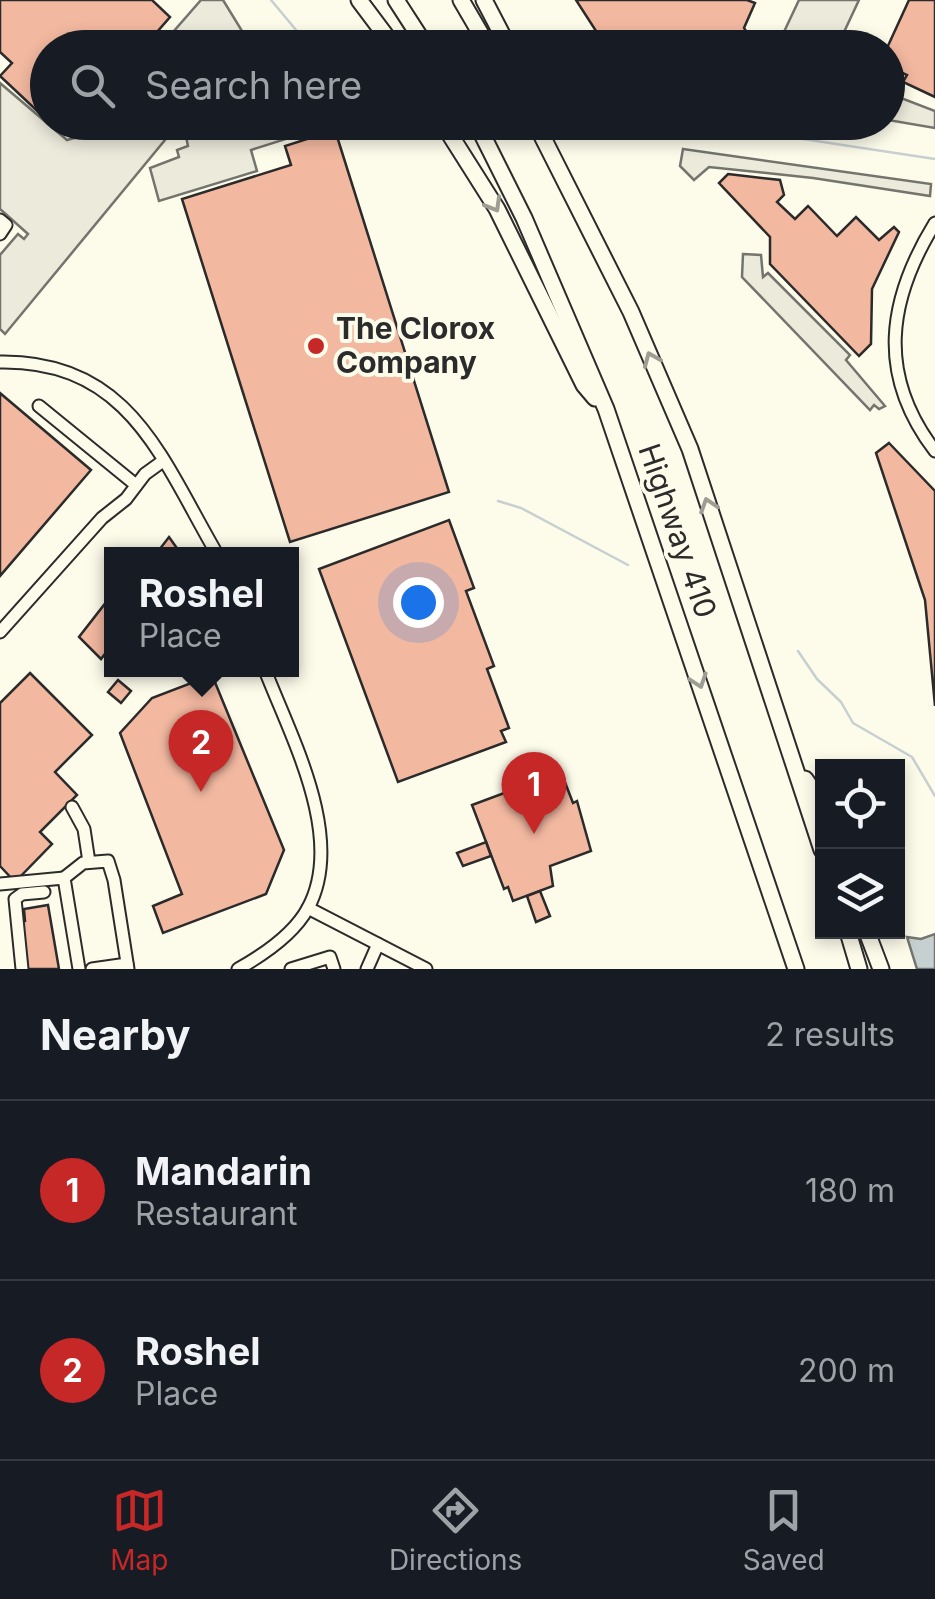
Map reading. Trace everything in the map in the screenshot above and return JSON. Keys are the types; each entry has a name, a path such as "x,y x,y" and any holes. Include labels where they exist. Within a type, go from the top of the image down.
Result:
{"highway":[{"path":"359,0 382,30"},
{"path":"396,0 415,30"},
{"path":"461,0 479,30"},
{"path":"484,0 500,30"},
{"path":"453,140 497,210 584,385 606,409"},
{"name":"Highway 410","path":"485,140 524,218 606,409 796,969"},
{"name":"Highway 410","path":"545,140 631,312 690,449 822,849"},
{"path":"550,140 552,151"},
{"path":"796,768 815,794"},
{"path":"850,939 859,969"},
{"path":"869,939 882,969"}],"street":[{"path":"935,223 914,257 902,287 895,346 906,402 917,428 935,451"},
{"path":"0,362 27,362 64,370 110,394 136,420 164,461 214,547"},
{"path":"39,406 136,486"},
{"path":"0,632 102,518 126,498 145,474 164,461"},
{"path":"238,969 278,942 308,908 322,852 316,803 268,677"},
{"path":"72,807 84,829 89,862"},
{"path":"0,884 64,878 89,862 108,861 127,967 92,969"},
{"path":"64,878 79,969"},
{"path":"22,969 15,900 22,894 44,892"},
{"path":"308,908 426,969"},
{"path":"367,969 378,944"},
{"path":"291,969 330,957 334,969"}],"shaded area":[{"path":"201,0 223,0 241,30 175,30"},
{"path":"799,0 859,0 845,30 785,30"},
{"path":"0,83 30,109 30,140 165,140 5,334 0,329 0,255 18,234 24,239 28,234 0,209"},
{"path":"905,100 935,111 935,128 905,123"},
{"path":"187,140 283,140 251,150 257,171 159,201 150,168 179,157 177,150 188,146"},
{"path":"683,149 931,184 930,196 709,167 694,180 680,166"},
{"path":"743,254 761,255 763,277 768,273 850,355 846,360 885,406 879,409 874,405 870,410 742,277"},
{"path":"935,934 935,969 917,969 907,937 921,939"}],"building":[{"path":"0,0 152,0 170,17 159,30 30,30 30,104 0,76 12,63 0,52"},
{"path":"576,0 755,3 745,30 595,30"},
{"path":"909,0 935,0 935,97 905,83 905,30 895,30"},
{"name":"The Clorox Company","path":"304,140 338,140 449,492 290,542 182,199 291,165 285,146"},
{"path":"728,174 780,180 784,195 777,202 795,219 808,206 837,236 856,217 879,240 894,227 899,232 872,289 871,344 859,356 770,264 770,237 719,183"},
{"path":"0,393 91,470 0,576"},
{"path":"889,443 935,491 935,706 925,600 876,453"},
{"path":"449,520 474,588 466,591 494,666 487,669 509,728 501,731 506,742 398,782 319,569"},
{"path":"169,537 176,547 161,547"},
{"path":"104,605 101,659 79,637"},
{"path":"30,673 92,735 55,772 77,795 40,832 52,844 15,882 0,866 0,703"},
{"path":"213,677 284,850 266,894 163,933 153,906 182,894 120,733 152,698"},
{"path":"118,680 131,691 121,703 108,692"},
{"path":"561,772 573,803 577,801 591,851 550,866 553,886 513,901 508,887 504,889 472,805"},
{"path":"486,842 491,856 463,866 457,853"},
{"path":"540,891 550,916 536,922 527,896"},
{"path":"48,905 59,969 27,969 19,922 25,921 24,909"}],"waterway":[{"path":"271,0 296,30"},
{"path":"810,140 935,159"},
{"path":"498,501 521,508 628,565"},
{"path":"798,651 817,679 841,702 853,723 912,757 935,796"}],"place":[{"name":"The Clorox Company","path":"316,346"},
{"name":"Roshel","path":"201,792"},
{"name":"Mandarin","path":"534,834"}]}
